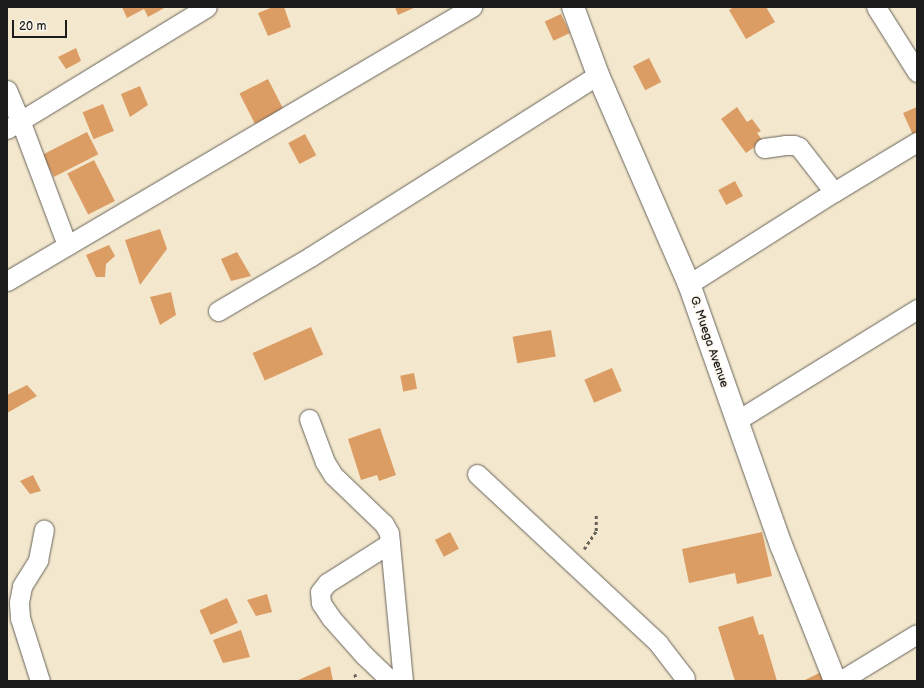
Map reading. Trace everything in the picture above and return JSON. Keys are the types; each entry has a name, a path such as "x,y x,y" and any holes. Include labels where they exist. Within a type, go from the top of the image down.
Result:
{"street":[{"path":"14,124 207,7"},
{"path":"7,281 67,244 472,7"},
{"name":"G. Muega Avenue","path":"573,7 598,74 689,284 736,421 781,545 835,681"},
{"path":"876,7 917,72"},
{"path":"218,311 310,257 598,74"},
{"path":"7,90 14,124 67,244"},
{"path":"689,284 834,192 917,142"},
{"path":"764,148 785,145 794,145 799,147 834,192"},
{"path":"736,421 917,309"},
{"path":"309,419 325,462 333,475 384,524 389,533 403,681"},
{"path":"477,474 658,644 687,680"},
{"path":"40,681 20,618 19,602 22,586 38,560 44,530"},
{"path":"390,543 328,583 320,592 321,603 330,618 364,655 391,681"},
{"path":"840,681 917,634"}],"path":[{"path":"574,566 596,531 596,515"}],"building":[{"path":"122,7 166,7 148,17 144,9 127,18"},
{"path":"273,7 284,7 291,27 268,36 258,13"},
{"path":"395,7 416,7 398,15"},
{"path":"734,7 766,7 775,22 746,39 729,10"},
{"path":"561,14 570,33 554,41 545,22"},
{"path":"76,48 81,61 66,69 58,57"},
{"path":"649,58 661,82 645,90 633,66"},
{"path":"268,79 283,109 255,124 239,94"},
{"path":"140,86 148,105 130,117 121,94"},
{"path":"103,104 114,131 93,139 83,112"},
{"path":"737,107 747,122 752,119 761,131 757,133 763,141 746,153 721,119"},
{"path":"917,107 917,135 914,137 903,113"},
{"path":"87,132 98,154 54,177 42,155"},
{"path":"305,134 316,155 299,164 288,143"},
{"path":"94,160 115,201 88,215 67,174"},
{"path":"735,181 743,196 726,205 718,190"},
{"path":"160,229 167,249 140,285 125,240"},
{"path":"109,245 115,256 106,264 105,277 96,277 86,255"},
{"path":"237,252 251,276 231,281 221,259"},
{"path":"171,292 176,315 160,325 150,297"},
{"path":"311,327 323,354 265,380 253,353"},
{"path":"551,330 556,357 517,363 513,337"},
{"path":"612,368 622,391 594,403 584,380"},
{"path":"414,373 417,389 403,391 400,376"},
{"path":"27,385 37,396 7,413 7,395"},
{"path":"380,428 396,475 379,481 377,475 361,480 348,439"},
{"path":"33,475 41,491 30,494 20,481"},
{"path":"450,532 459,549 444,557 435,540"},
{"path":"762,532 772,576 737,584 735,573 689,583 682,549"},
{"path":"267,594 272,612 256,616 247,600"},
{"path":"227,598 238,623 211,635 200,610"},
{"path":"753,616 759,635 763,634 777,681 735,681 718,627"},
{"path":"241,630 250,657 223,663 213,640"},
{"path":"330,666 333,681 296,681"},
{"path":"823,671 826,681 803,681"}]}
